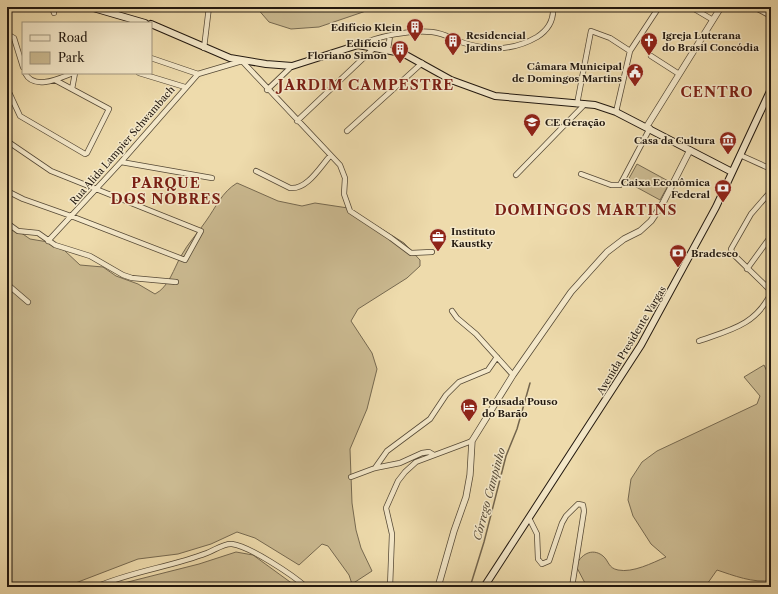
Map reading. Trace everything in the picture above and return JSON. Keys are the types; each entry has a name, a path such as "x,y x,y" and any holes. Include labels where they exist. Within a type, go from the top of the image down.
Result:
{"main road":[{"path":"7,8 15,7"},
{"path":"90,7 142,22"},
{"path":"152,24 204,48 242,61 292,66 358,46 376,47 388,50 406,55 451,80 495,96 600,106 648,127 732,172"},
{"name":"Avenida Presidente Vargas","path":"484,587 641,346 690,256 770,93"}],"street":[{"path":"52,7 54,13"},
{"path":"204,48 209,7"},
{"path":"358,46 390,36 422,31 442,33 470,45 510,48 523,44 541,34 552,21 553,7"},
{"path":"616,112 630,51 659,7"},
{"path":"691,7 713,20"},
{"path":"581,174 611,185 620,185 648,127 721,7"},
{"path":"754,7 771,16"},
{"path":"577,104 591,30 610,38 630,51"},
{"path":"7,34 14,38 22,64"},
{"path":"388,50 390,36"},
{"path":"297,121 376,47"},
{"path":"651,56 679,74"},
{"path":"152,58 198,74 242,61 267,90 344,172 344,194 350,211 355,216 391,238 411,253 432,252"},
{"path":"347,131 422,63"},
{"path":"267,90 292,66"},
{"path":"26,74 32,81 55,80 71,74"},
{"path":"72,88 74,74"},
{"path":"142,74 185,87"},
{"name":"Rua Alida Lampier Schwambach","path":"48,242 198,74"},
{"path":"7,88 20,116 85,154 89,151 109,110 72,88 55,80"},
{"path":"516,175 585,104"},
{"path":"7,141 51,171 95,190 201,231 185,260 23,199 7,191"},
{"path":"438,587 454,531 466,497 470,475 472,441 513,375 571,292 595,263 607,252 624,239 640,231 651,221 663,203 690,150"},
{"path":"740,155 771,169"},
{"path":"256,171 294,189 305,184 330,156"},
{"path":"121,162 212,178"},
{"path":"699,341 736,328 748,321 760,312 771,292 733,254 731,249 752,214 771,191"},
{"path":"7,223 18,231 38,233 48,242 90,256 123,275 132,278 176,282"},
{"path":"748,269 771,236"},
{"path":"7,284 28,302"},
{"path":"452,311 513,375"},
{"path":"375,468 387,451 430,419 446,395 458,382 488,370 497,357"},
{"path":"390,587 392,534 386,506 405,472 416,462 472,441"},
{"path":"351,477 375,468 400,463 422,453 429,452 434,455"},
{"path":"529,518 537,534 538,559 542,564 545,564 549,561 566,516 578,504 583,505 584,511 572,587"},
{"path":"96,587 119,578 207,553 226,544 232,544 254,552 292,576 306,587"}],"green space":[{"path":"256,7 405,7 383,11 366,11 319,27 291,29 269,22"},
{"path":"637,164 670,182 660,200 627,182"},
{"path":"237,183 278,201 302,206 315,203 348,208 404,243 420,260 420,266 407,278 358,309 351,321 372,353 377,369 367,409 350,449 352,503 356,530 361,548 372,571 352,584 349,575 328,546 322,544 299,565 255,538 237,532 211,544 178,554 138,559 65,587 7,587 7,223 30,239 48,242 64,250 80,265 103,267 116,276 138,284 155,294 168,282 184,251 220,200 227,191"},
{"path":"764,365 771,380 771,580 751,580 717,570 705,587 584,587 586,585 576,566 583,556 591,552 599,553 603,556 612,568 624,571 642,567 666,557 651,544 633,516 628,500 631,479 642,462 657,451 757,404 760,396 744,377"},
{"path":"236,552 253,555 297,587 108,587 199,564"}],"waterway":[{"name":"Córrego Campinho","path":"470,587 484,542 506,456 517,429 530,383"}],"place":[{"name":"Edifício Klein","path":"415,42"},
{"name":"Residencial Jardins","path":"453,56"},
{"name":"Igreja Luterana do Brasil Concódia","path":"649,56"},
{"name":"Edifício Floriano Simon","path":"400,64"},
{"name":"Câmara Municipal de Domingos Martins","path":"635,87"},
{"name":"CE Geração","path":"532,137"},
{"name":"Casa da Cultura","path":"728,155"},
{"name":"Caixa Econômica Federal","path":"723,203"},
{"name":"Instituto Kaustky","path":"438,252"},
{"name":"Bradesco","path":"678,268"},
{"name":"Pousada Pouso do Barão","path":"469,422"}],"district":[{"name":"JARDIM CAMPESTRE","path":"366,85"},
{"name":"CENTRO","path":"717,92"},
{"name":"PARQUE DOS NOBRES","path":"166,192"},
{"name":"DOMINGOS MARTINS","path":"586,210"}]}
